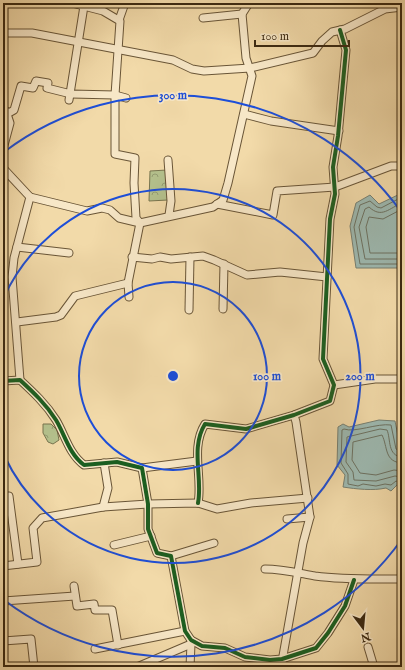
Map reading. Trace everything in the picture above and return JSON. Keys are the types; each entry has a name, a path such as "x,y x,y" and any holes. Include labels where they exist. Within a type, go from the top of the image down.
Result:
{"street":[{"path":"72,3 103,11 119,20"},
{"path":"125,3 119,20 117,50 115,154 135,158 134,183 136,218 140,223"},
{"path":"3,168 30,197 87,212 102,208 110,210 119,218 140,223 169,215 204,209 223,200 252,76 246,58 242,14 248,3"},
{"path":"70,97 84,6"},
{"path":"3,33 32,34 173,60 192,69 204,71 250,68 313,53 322,41 332,32 340,30 384,6 402,7"},
{"path":"203,18 242,14"},
{"path":"198,503 200,495 197,461 201,432 205,424 246,429 294,415 330,401 334,385 323,359 330,220 335,194 333,167 346,50 340,30"},
{"path":"3,149 10,123 5,112 14,110 21,86 33,88 36,81 48,83 47,88 70,97 115,95 126,98"},
{"path":"244,114 271,121 338,131"},
{"path":"168,160 171,201 169,215"},
{"path":"217,204 273,215 277,191 335,187 391,166 402,166"},
{"path":"20,380 17,322 12,277 17,248 30,197"},
{"path":"129,297 128,283 140,223"},
{"path":"17,248 69,253"},
{"path":"132,257 152,259 160,257 171,259 203,256 247,275 280,272 327,277"},
{"path":"190,257 190,310"},
{"path":"223,309 224,264"},
{"path":"17,322 56,317 61,315 75,296 128,283"},
{"path":"334,385 375,379 402,379"},
{"path":"3,381 20,380 38,396 56,419 76,460 84,465 117,462 142,468 197,461"},
{"path":"281,667 303,543 310,517 294,415"},
{"path":"103,506 108,488 104,463"},
{"path":"142,468 148,504 148,529 157,553 171,556 214,543"},
{"path":"3,497 9,496 18,564"},
{"path":"3,566 37,562 33,528 42,518 103,506 198,503 217,509 252,503 308,498"},
{"path":"287,519 310,517"},
{"path":"114,545 151,536"},
{"path":"171,556 186,631 191,642 190,667"},
{"path":"265,569 286,570 354,580 402,579"},
{"path":"137,667 191,642 202,646 225,648 245,657 270,660 282,659 316,648 328,633 345,606 354,580"},
{"path":"74,586 76,606 94,604 95,610 112,610 118,645"},
{"path":"3,601 75,596"},
{"path":"95,649 186,631"},
{"path":"3,641 31,639 34,667"},
{"path":"368,647 374,667"}],"green space":[{"path":"167,170 168,200 149,201 150,171"},
{"path":"43,424 51,424 57,430 59,440 53,444 48,442 43,433"}],"water":[{"path":"402,193 402,268 356,268 350,226 356,203 370,195 379,204"},
{"path":"379,420 395,421 402,457 402,488 397,485 391,491 386,488 370,490 343,487 345,475 337,465 338,427 343,424 349,427"}],"cycle path":[{"path":"198,503 198,443 205,424 246,429 294,415 330,401 334,385 323,359 330,219 335,194 333,167 338,136 346,50 340,30"},
{"path":"3,381 20,380 39,398 56,420 68,444 79,461 84,465 117,462 142,468 148,504 148,529 157,553 171,556 185,631 191,640 202,646 225,648 245,657 270,660 282,659 316,648 328,633 345,606 354,580"}]}
